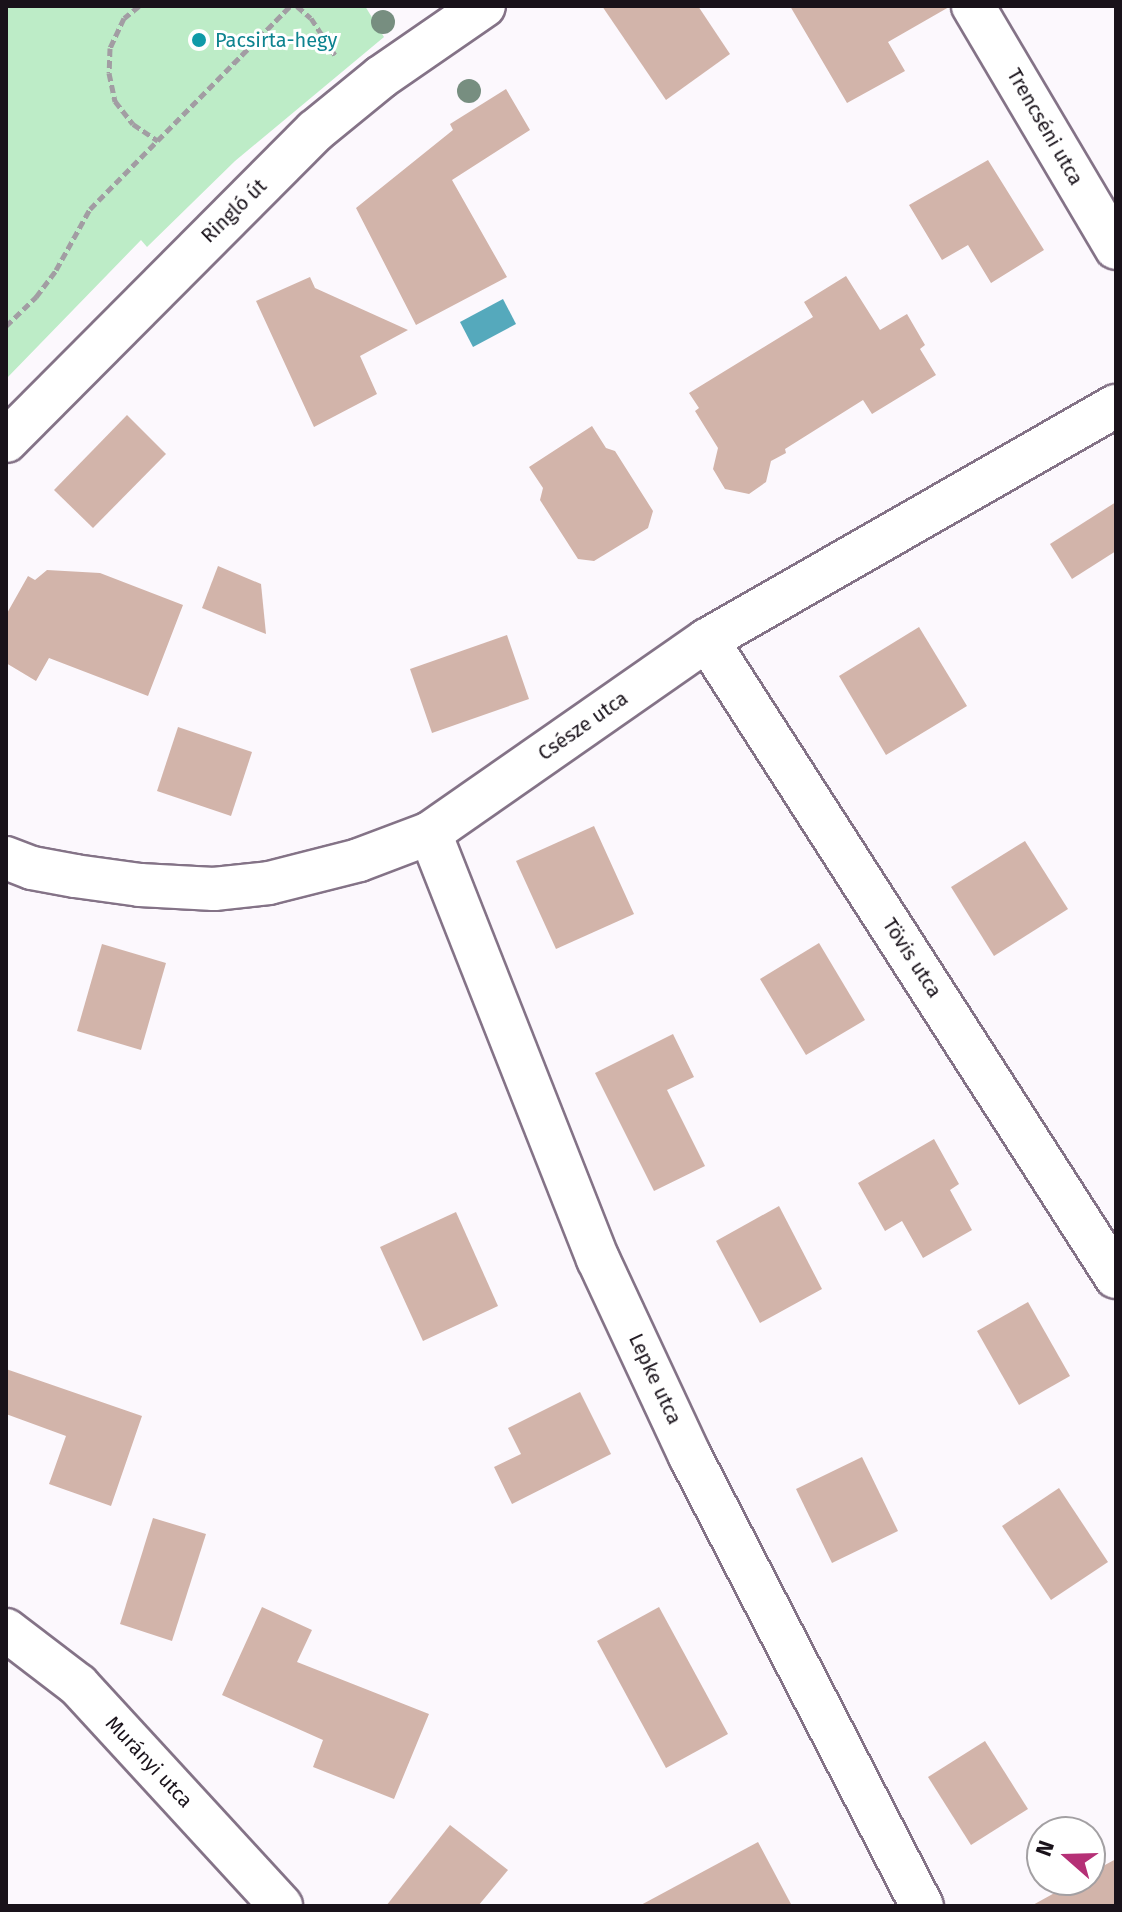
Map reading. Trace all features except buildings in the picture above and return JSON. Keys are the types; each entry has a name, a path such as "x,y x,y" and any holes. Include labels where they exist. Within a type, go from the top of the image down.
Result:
{"street":[{"name":"Ringló út","path":"6,441 315,131 359,95 484,6"},
{"name":"Trencséni utca","path":"973,6 1116,248"},
{"name":"Csésze utca","path":"6,858 32,868 75,876 140,885 214,889 269,883 359,860 430,833 707,640 1116,406"},
{"name":"Tövis utca","path":"707,640 1116,1277"},
{"name":"Lepke utca","path":"430,833 598,1259 690,1456 922,1906"},
{"name":"Murányi utca","path":"6,1630 78,1685 281,1906"}],"path":[{"path":"139,6 124,18 110,48 109,73 115,101 133,124 158,141"},
{"path":"6,326 36,297 56,270 90,209 290,6"},
{"path":"297,6 311,18 359,95"}],"green space":[{"path":"6,6 365,6 384,37 235,161 147,247 141,240 6,379"}],"water":[{"path":"503,299 516,324 473,347 460,322"}],"place":[{"name":"Pacsirta-hegy","path":"199,40"}]}
